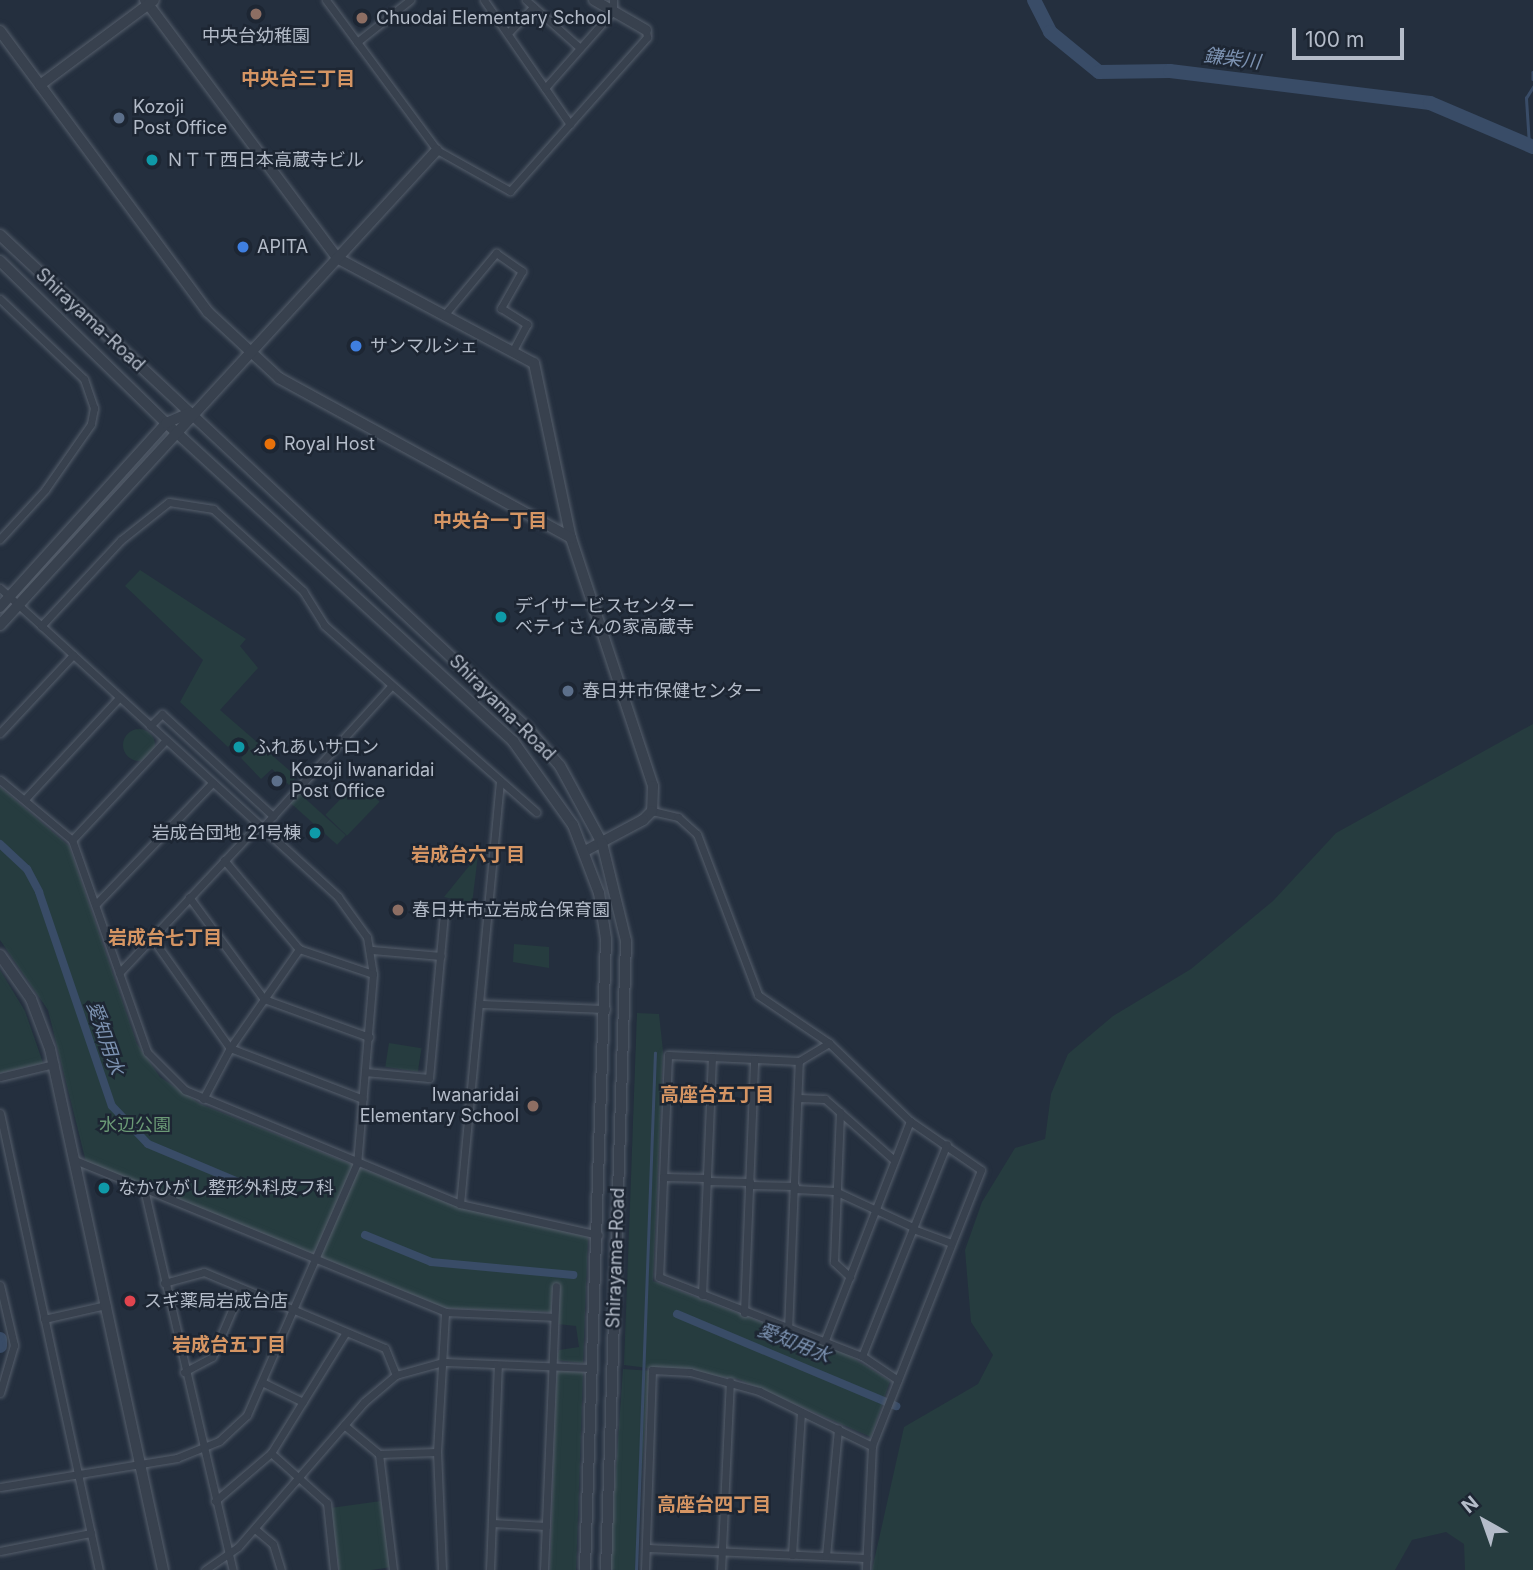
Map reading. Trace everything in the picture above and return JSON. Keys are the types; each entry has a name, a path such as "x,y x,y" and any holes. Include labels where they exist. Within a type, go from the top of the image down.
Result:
{"street":[{"path":"326,0 437,150 510,191 647,37 646,30 613,5 594,0"},
{"path":"357,42 410,0"},
{"path":"484,0 509,32 570,124"},
{"path":"526,0 580,48"},
{"path":"40,85 149,1 337,258 513,350 538,372 571,538 650,772 652,811"},
{"path":"545,88 613,5"},
{"path":"509,32 533,7"},
{"path":"0,31 208,312 279,378 571,538"},
{"path":"0,625 180,435 190,414 437,150"},
{"name":"Shirayama-Road","path":"0,236 527,728 560,766 602,844 626,941 606,1570"},
{"path":"445,314 495,253 522,271 501,308 527,324 513,350"},
{"name":"Shirayama-Road","path":"0,261 166,423 513,741 560,802 585,851 603,916 606,1009 585,1570"},
{"path":"0,299 84,379 94,408 91,424 45,490 0,539"},
{"path":"0,607 166,423 190,414"},
{"path":"41,626 121,540 178,499 213,509 303,591 324,625 391,686"},
{"path":"0,589 351,911 372,950 373,974 357,1163 264,1383 233,1430 201,1451 79,1475 0,1487"},
{"path":"0,733 73,655"},
{"path":"119,973 224,860 272,816 391,686 397,684 500,782 537,812"},
{"path":"25,799 120,698"},
{"path":"150,726 162,715 272,816"},
{"path":"72,840 166,740"},
{"path":"0,780 72,840 147,1052 168,1077 204,1099 460,1204 599,1235"},
{"path":"460,1204 500,782"},
{"path":"96,904 212,783"},
{"path":"585,851 602,844 652,811 678,817 697,834 758,995 829,1042 910,1121 981,1170 873,1446 866,1570"},
{"path":"224,860 299,948 373,974"},
{"path":"190,897 264,999 369,1037"},
{"path":"366,1072 429,1079 444,914"},
{"path":"152,938 230,1048 363,1099"},
{"path":"204,1099 230,1048 299,948"},
{"path":"372,950 441,956"},
{"path":"0,955 37,1011 54,1064 163,1570"},
{"path":"479,1004 606,1009"},
{"path":"829,1042 799,1060 668,1055 659,1278 788,1331 825,1340 862,1356 898,1380"},
{"path":"702,1295 712,1057"},
{"path":"744,1313 754,1059"},
{"path":"788,1331 799,1060"},
{"path":"0,1077 54,1064"},
{"path":"798,1098 825,1099 894,1160"},
{"path":"840,1112 834,1262 850,1277"},
{"path":"0,1113 99,1570"},
{"path":"825,1340 910,1121"},
{"path":"862,1356 947,1144"},
{"path":"75,1160 445,1312 554,1317"},
{"path":"663,1177 835,1191 951,1243"},
{"path":"144,1189 201,1451 233,1570"},
{"path":"164,1283 204,1272 385,1348 396,1375"},
{"path":"0,1285 14,1345 0,1393"},
{"path":"544,1570 556,1286"},
{"path":"184,1372 212,1357 241,1289"},
{"path":"44,1319 106,1305"},
{"path":"442,1570 437,1452 445,1312"},
{"path":"215,1501 271,1453 346,1332"},
{"path":"205,1570 230,1555 344,1425 396,1375 443,1362 593,1368"},
{"path":"489,1570 498,1365"},
{"path":"645,1570 652,1370 730,1381 873,1446"},
{"path":"721,1570 730,1381"},
{"path":"264,1383 303,1402"},
{"path":"792,1555 801,1412"},
{"path":"344,1425 379,1454 437,1452"},
{"path":"826,1556 838,1429"},
{"path":"271,1453 327,1503 334,1570"},
{"path":"379,1454 393,1570"},
{"path":"492,1523 546,1526"},
{"path":"255,1529 273,1544 281,1570"},
{"path":"0,1551 91,1533"},
{"path":"646,1548 867,1558"}],"green space":[{"path":"140,570 246,639 240,646 258,668 220,710 297,777 289,785 272,769 261,779 241,758 250,748 238,737 228,747 180,702 203,660 125,586"},
{"path":"1533,724 1533,1570 1465,1570 1464,1544 1446,1532 1412,1540 1395,1570 872,1570 904,1427 978,1384 993,1355 971,1322 965,1250 982,1202 1015,1148 1045,1139 1051,1094 1068,1054 1113,1016 1191,969 1273,901 1336,833"},
{"path":"139,729 150,734 155,745 150,756 139,761 128,756 123,745 128,734"},
{"path":"358,781 380,802 347,836 325,815"},
{"name":"水辺公園","path":"0,787 69,846 137,1044 160,1077 200,1104 461,1208 588,1237 583,1363 556,1360 559,1350 579,1347 576,1326 557,1324 552,1291 551,1312 445,1308 86,1162 48,1010 0,940"},
{"path":"299,793 346,835 337,845 290,803"},
{"path":"478,855 472,904 444,897"},
{"path":"514,944 549,947 549,968 513,962"},
{"path":"0,970 25,1011 43,1063 0,1073"},
{"path":"637,1013 659,1014 663,1051 653,1281 848,1355 890,1381 871,1437 738,1379 624,1365"},
{"path":"389,1043 422,1048 418,1072 385,1067"},
{"path":"623,1369 649,1371 635,1570 609,1570"},
{"path":"557,1371 583,1372 576,1570 550,1570"},
{"path":"381,1501 390,1567 339,1570 330,1508"}],"waterway":[{"name":"鎌柴川","path":"1034,0 1050,32 1099,72 1170,71 1430,103 1533,147"},
{"path":"1533,72 1533,79"},
{"path":"1529,145 1526,98 1533,87"},
{"name":"愛知用水","path":"0,844 27,869 39,892 112,1106 148,1144 243,1184"},
{"path":"636,1570 655,1053"},
{"name":"愛知用水","path":"365,1235 431,1262 573,1275"},
{"name":"愛知用水","path":"677,1314 896,1406"},
{"path":"0,1339 0,1346"}],"place":[{"name":"中央台幼稚園","path":"256,14"},
{"name":"Chuodai Elementary School","path":"362,18"},
{"name":"Kozoji Post Office","path":"119,118"},
{"name":"ＮＴＴ西日本高蔵寺ビル","path":"152,160"},
{"name":"APITA","path":"243,247"},
{"name":"サンマルシェ","path":"356,346"},
{"name":"Royal Host","path":"270,444"},
{"name":"デイサービスセンター ベティさんの家高蔵寺","path":"501,617"},
{"name":"春日井市保健センター","path":"568,691"},
{"name":"ふれあいサロン","path":"239,747"},
{"name":"Kozoji Iwanaridai Post Office","path":"277,781"},
{"name":"岩成台団地 21号棟","path":"315,833"},
{"name":"春日井市立岩成台保育園","path":"398,910"},
{"name":"Iwanaridai Elementary School","path":"533,1106"},
{"name":"なかひがし整形外科皮フ科","path":"104,1188"},
{"name":"スギ薬局岩成台店","path":"130,1301"}],"district":[{"name":"中央台三丁目","path":"298,79"},
{"name":"中央台一丁目","path":"490,521"},
{"name":"岩成台六丁目","path":"468,855"},
{"name":"岩成台七丁目","path":"165,938"},
{"name":"高座台五丁目","path":"717,1095"},
{"name":"岩成台五丁目","path":"229,1345"},
{"name":"高座台四丁目","path":"714,1505"}]}
